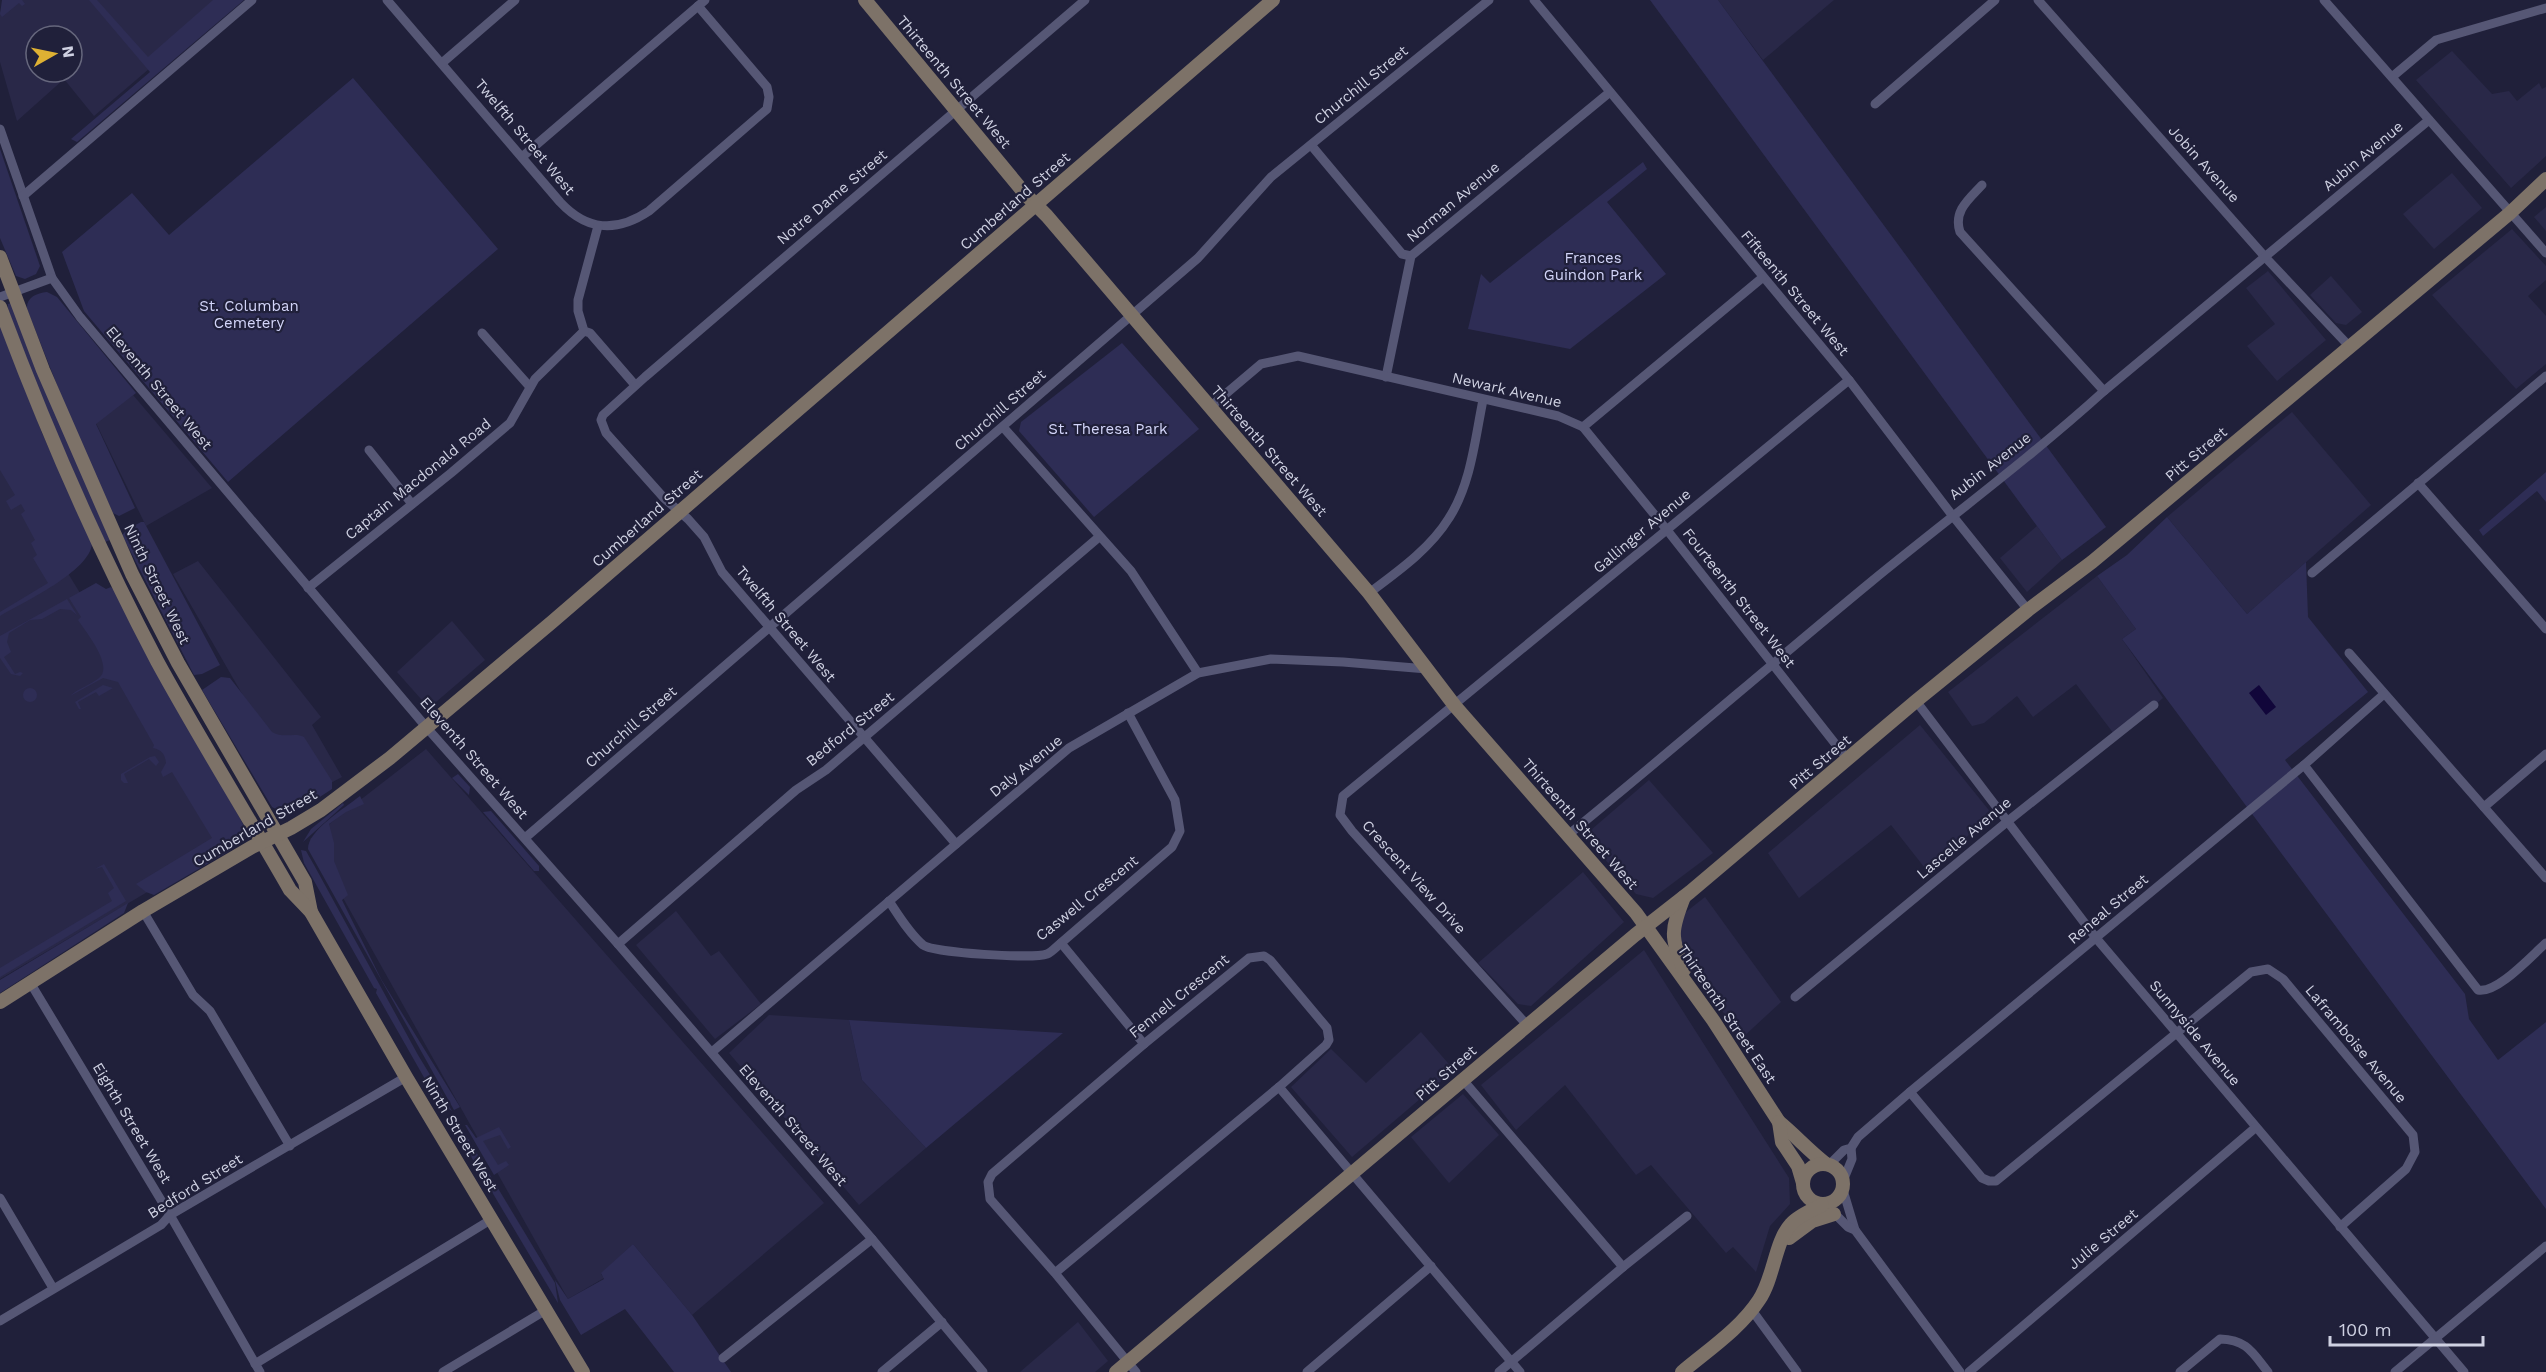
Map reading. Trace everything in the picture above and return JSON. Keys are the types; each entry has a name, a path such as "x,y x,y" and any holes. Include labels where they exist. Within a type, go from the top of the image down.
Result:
{"street":[{"path":"23,196 252,0"},
{"name":"Twelfth Street West","path":"387,0 566,208 578,218 598,226"},
{"path":"442,63 515,0"},
{"name":"Thirteenth Street West","path":"865,0 1035,204 1369,593 1455,706 1646,926"},
{"name":"Notre Dame Street","path":"601,420 603,415 635,385 1085,0"},
{"name":"Cumberland Street","path":"0,1002 143,911 321,810 427,728 1273,0"},
{"name":"Churchill Street","path":"525,838 1198,258 1271,177 1489,0"},
{"name":"Fifteenth Street West","path":"1534,0 1762,278 1849,380 2028,610"},
{"path":"1875,104 1995,0"},
{"name":"Jobin Avenue","path":"2038,0 2266,258 2349,346"},
{"path":"2324,0 2546,253"},
{"path":"522,157 701,3 767,87 770,97 767,109 649,211 628,223 598,226 578,300 578,311 584,331 590,333 635,385"},
{"path":"2392,77 2436,40 2546,8"},
{"name":"Norman Avenue","path":"1386,377 1411,256 1610,92"},
{"name":"Aubin Avenue","path":"1568,835 1952,515 2060,431 2104,391 2429,120"},
{"name":"Eleventh Street West","path":"0,129 52,278 80,317 427,728 712,1052 983,1372"},
{"path":"1311,145 1402,254 1411,256"},
{"name":"Pitt Street","path":"1116,1372 1132,1367 1527,1025 1684,897 1917,701 2028,610 2101,554 2510,213 2546,179"},
{"path":"1982,185 1961,208 1956,221 1960,232 2104,391"},
{"name":"Ninth Street West","path":"0,257 71,436 132,574 178,663 305,882 311,912"},
{"path":"0,297 52,278"},
{"path":"1583,428 1762,278"},
{"name":"Ninth Street West","path":"0,307 33,396 100,547 157,661 290,890 311,912 406,1077 583,1372"},
{"name":"Captain Macdonald Road","path":"308,588 510,423 530,387 584,331"},
{"path":"482,333 530,387"},
{"name":"Newark Avenue","path":"1209,408 1261,363 1298,356 1558,416 1583,428"},
{"path":"2312,573 2546,376"},
{"name":"Gallinger Avenue","path":"1455,706 1849,380"},
{"path":"1369,593 1437,536 1450,517 1467,476 1483,400"},
{"name":"Twelfth Street West","path":"601,420 606,433 650,484 704,537 722,572 768,628 956,844"},
{"path":"1003,427 1131,571 1198,673"},
{"name":"Fourteenth Street West","path":"1583,428 1668,530 1848,760"},
{"path":"369,450 412,504"},
{"path":"2418,483 2546,629"},
{"name":"Bedford Street","path":"618,944 796,790 826,770 1100,537"},
{"path":"2349,653 2546,878"},
{"name":"Daly Avenue","path":"712,1052 1069,748 1198,673 1271,659 1427,669"},
{"name":"Reneal Street","path":"1843,1186 1852,1159 1851,1148 1858,1137 2304,765 2385,694"},
{"name":"Sunnyside Avenue","path":"1917,701 2096,938 2464,1372"},
{"name":"Lascelle Avenue","path":"1795,997 2007,821 2154,705"},
{"name":"Crescent View Drive","path":"1455,706 1343,796 1340,815 1527,1025"},
{"name":"Caswell Crescent","path":"889,901 904,924 925,946 950,952 1024,956 1046,954 1061,943 1172,848 1180,831 1175,800 1128,713"},
{"path":"2484,807 2546,754"},
{"path":"2304,765 2478,990 2485,992 2498,985 2546,943"},
{"path":"1684,897 1676,919 1673,945 1693,991"},
{"path":"143,911 193,995 210,1011 290,1146"},
{"name":"Thirteenth Street East","path":"1646,926 1693,991 1779,1122 1795,1134 1809,1151 1828,1165"},
{"path":"1061,943 1144,1044"},
{"name":"Fennell Crescent","path":"1055,1273 1279,1087 1329,1041 1329,1033 1270,960 1264,956 1249,958 992,1174 988,1182 990,1199 1055,1273 1132,1367"},
{"name":"Laframboise Avenue","path":"1910,1092 1982,1178 1996,1181 2251,972 2268,969 2283,979 2413,1135 2415,1152 2406,1169 2340,1227"},
{"name":"Eighth Street West","path":"31,984 170,1215 257,1368"},
{"name":"Bedford Street","path":"0,1321 161,1225 170,1215 406,1077"},
{"path":"1463,1080 1623,1267"},
{"path":"1279,1087 1520,1372"},
{"name":"Thirteenth Street East","path":"1779,1122 1782,1142 1798,1166 1803,1183"},
{"name":"Julie Street","path":"1969,1372 2255,1128"},
{"name":"Reneal Street","path":"1828,1165 1844,1150 1851,1148"},
{"path":"1855,1230 1848,1227 1827,1208 1809,1199 1804,1192 1803,1183 1810,1168 1828,1165 1838,1170 1855,1230 1960,1372"},
{"path":"1682,1372 1751,1309 1771,1278 1782,1241 1792,1222 1827,1208 1836,1200 1843,1186"},
{"path":"0,1198 53,1288"},
{"path":"1499,1372 1687,1216"},
{"path":"257,1368 492,1219"},
{"path":"723,1358 872,1239"},
{"path":"2395,1372 2546,1246"},
{"path":"1307,1372 1431,1266"},
{"path":"1751,1309 1797,1372"},
{"path":"443,1372 546,1310"},
{"path":"882,1372 942,1322"},
{"path":"2180,1372 2220,1339 2235,1340 2251,1351 2268,1372"}],"shaded area":[{"path":"14,0 213,0 220,8 94,116 68,84 84,84 84,24 24,24 24,84 58,84 17,121 0,62 0,12"},
{"path":"1718,0 1834,0 1763,60"},
{"path":"2452,51 2492,94 2509,91 2517,101 2539,83 2542,89 2546,87 2546,156 2511,188 2416,80"},
{"path":"2452,173 2482,208 2434,249 2403,214"},
{"path":"2546,207 2546,231 2534,217"},
{"path":"2512,229 2546,266 2546,280 2528,296 2546,316 2546,364 2516,389 2432,295"},
{"path":"2268,271 2326,340 2277,381 2247,346 2275,324 2246,288"},
{"path":"2331,276 2362,312 2346,325 2336,323 2310,295"},
{"path":"133,395 212,488 146,526 96,423"},
{"path":"2292,412 2371,505 2247,614 2167,517"},
{"path":"0,462 232,842 0,979"},
{"path":"2037,526 2062,560 2027,592 2000,558"},
{"path":"198,561 321,717 312,725 342,777 302,798 173,574"},
{"path":"2097,576 2136,629 2122,639 2163,698 2117,738 2076,684 2033,717 2017,696 1984,723 1972,726 1948,692"},
{"path":"452,621 485,660 429,708 397,672"},
{"path":"2259,685 2276,707 2266,715 2249,693"},
{"path":"1920,725 1992,814 1928,872 1891,825 1799,898 1768,853"},
{"path":"426,749 824,1203 692,1315 633,1244 601,1274 604,1278 568,1299 310,839"},
{"path":"1649,780 1713,853 1653,898 1636,894 1584,836"},
{"path":"1583,872 1624,922 1531,1006 1518,1004 1478,963"},
{"path":"1705,897 1781,1002 1741,1039 1675,940 1677,919"},
{"path":"676,911 711,956 719,951 761,1004 715,1039 636,945"},
{"path":"1644,950 1789,1178 1790,1204 1770,1226 1756,1272 1733,1247 1726,1253 1651,1165 1636,1175 1565,1085 1516,1130 1481,1085"},
{"path":"769,1015 849,1020 862,1080 926,1148 859,1205 729,1053"},
{"path":"1421,1032 1454,1070 1352,1157 1291,1087 1331,1049 1366,1083"},
{"path":"1463,1094 1499,1135 1449,1183 1411,1137"},
{"path":"1078,1322 1108,1361 1095,1372 1020,1372"}],"green space":[{"path":"2,0 22,0 25,4 22,6 19,3 2,17 0,14"},
{"path":"89,0 97,0 148,57 213,0 244,0 77,142 71,139 150,72"},
{"path":"1650,0 1718,0 2106,527 2062,560"},
{"name":"St. Columban Cemetery","path":"353,78 498,249 228,482 84,311 62,252 132,193 169,235"},
{"path":"0,149 40,266 36,274 25,279 16,276 0,238"},
{"name":"Frances Guindon Park","path":"1643,162 1647,169 1607,202 1666,274 1570,349 1468,329 1481,274 1490,283"},
{"path":"47,292 57,297 136,393 96,424 135,508 119,516 113,513 74,428 27,309 32,297"},
{"path":"11,303 110,540 105,542 43,403 8,309 8,304"},
{"path":"0,324 42,433 92,543 89,554 68,575 39,595 0,616 0,612 48,583 33,558 37,555 31,543 35,540 21,514 25,511 21,504 11,510 6,501 15,495 0,470"},
{"name":"St. Theresa Park","path":"1122,343 1199,429 1094,517 1019,431 1021,422"},
{"path":"2546,472 2546,502 2537,491 2483,536 2479,530"},
{"path":"2167,517 2247,614 2306,562 2308,617 2368,692 2285,760 2465,994 2469,1019 2498,1060 2546,1022 2546,1209 2122,639 2136,629 2097,576 2127,555"},
{"path":"144,522 220,665 202,674 194,675 122,535"},
{"path":"96,583 106,589 111,587 115,591 243,824 241,839 231,850 154,895 136,884 212,838 172,772 163,777 161,772 166,763 164,755 153,748 154,745 118,682 103,678 70,696 99,678 103,673 97,649 78,620 81,617 69,598"},
{"path":"67,599 77,615 71,610 60,609 42,619 30,620 9,633 7,642 11,652 4,657 15,674 23,673 20,676 11,674 0,658 0,636"},
{"path":"221,677 230,678 272,732 304,737 332,781 332,789 311,803 295,810 280,810 272,807 202,690"},
{"path":"103,685 113,688 99,696 96,692 78,702 81,709 79,709 75,702"},
{"path":"27,688 33,688 37,695 33,702 27,702 23,698 23,692"},
{"path":"155,756 159,762 156,766 149,759 124,774 128,783 121,780 121,774 150,757"},
{"path":"458,774 470,787 469,795 452,778"},
{"path":"360,796 364,804 346,812 329,824 334,843 334,861 348,895 342,900 381,979 460,1107 454,1110 308,849 314,834 320,827"},
{"path":"343,803 344,805 303,842 311,829"},
{"path":"491,811 539,866 539,871 534,871 483,812"},
{"path":"301,850 306,851 418,1055 452,1111 438,1102 376,993 377,989 374,988 304,863"},
{"path":"104,864 126,901 0,977 0,968 112,901 108,893 114,888 102,867 95,869"},
{"path":"128,903 124,913 0,993 0,980"},
{"path":"849,1020 1063,1033 926,1148 862,1080"},
{"path":"465,1125 476,1138 499,1127 511,1147 508,1149 500,1135 483,1141 498,1165 506,1161 509,1165 494,1175"},
{"path":"461,1127 555,1283 558,1303 460,1138"},
{"path":"633,1244 692,1315 731,1372 674,1372 625,1309 581,1335 560,1300 555,1280 568,1299 604,1279 601,1273"}]}
